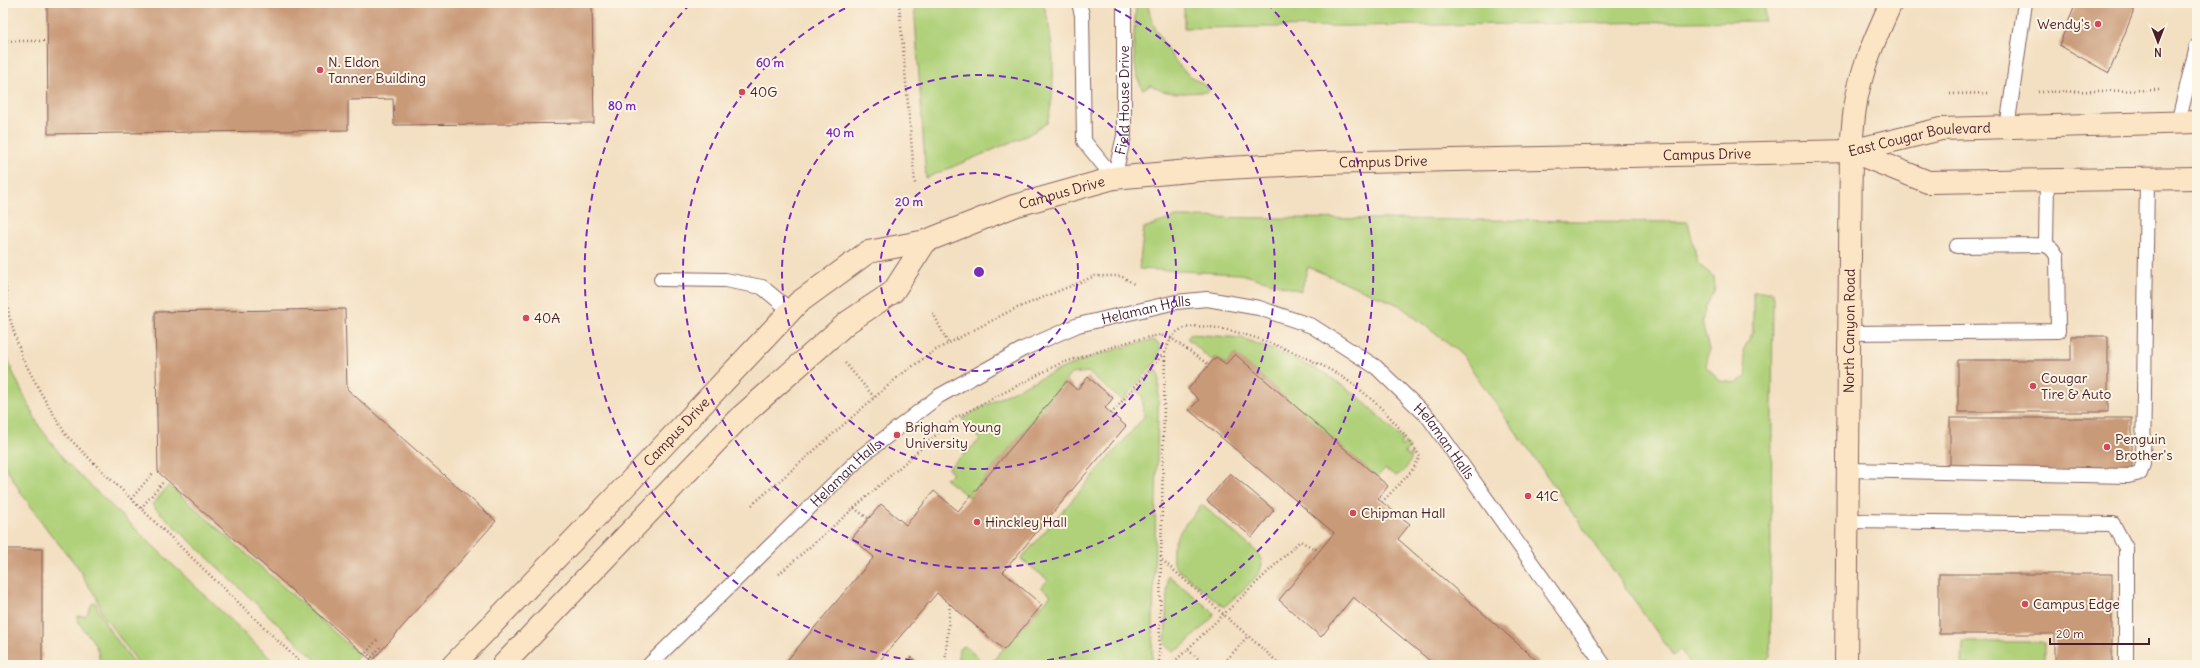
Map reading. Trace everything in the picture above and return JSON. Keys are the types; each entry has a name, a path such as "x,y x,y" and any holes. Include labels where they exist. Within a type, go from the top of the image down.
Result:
{"main road":[{"name":"North Canyon Road","path":"1846,665 1851,150 1855,107 1863,76 1873,42 1891,3"},
{"name":"East Cougar Boulevard","path":"1851,150 1941,129 2187,122"},
{"name":"Campus Drive","path":"453,665 628,484 791,311 868,252 926,241 1014,206 1114,178 1210,169 1319,163 1851,150"},
{"name":"East Cougar Boulevard","path":"1851,150 1928,182 2197,178"},
{"path":"503,665 736,421 843,327 893,292 926,241"}],"lane":[{"name":"Field House Drive","path":"1079,3 1082,15 1084,141 1114,178"},
{"name":"Field House Drive","path":"1114,178 1124,136 1124,3"},
{"path":"2007,128 2024,3"},
{"path":"2187,122 2185,89 2197,46"},
{"path":"1847,470 2128,476 2140,473 2143,464 2147,179"},
{"path":"2046,245 2047,181"},
{"path":"1849,333 2058,331 2057,256 2052,249 2046,245 1957,246"},
{"path":"662,279 725,280 762,287 791,311"},
{"name":"Helaman Halls","path":"649,665 863,455 939,396 1022,349 1078,325 1176,302 1207,299 1259,308 1312,326 1376,367 1429,418 1604,665"},
{"path":"1848,521 2113,524 2126,548 2126,665"}],"path":[{"path":"899,3 915,184"},
{"path":"3,41 47,40"},
{"path":"1950,94 2185,89"},
{"path":"3,264 9,316 22,357 42,395 66,434 303,665"},
{"path":"752,505 899,376 948,343 1010,311 1095,276 1122,276 1134,284"},
{"path":"933,313 948,343"},
{"path":"1111,414 1165,352 1171,338 1178,331 1198,326 1248,335 1293,351 1339,375 1370,400 1398,427 1423,462"},
{"path":"801,556 955,418 1059,364 1088,354 1160,335 1171,338 1209,365"},
{"path":"1159,665 1165,352"},
{"path":"841,358 874,397"},
{"path":"1382,502 1411,472 1420,457"},
{"path":"131,499 153,473"},
{"path":"141,508 164,480"},
{"path":"854,508 869,519"},
{"path":"1171,665 1300,541 1319,551"},
{"path":"1161,559 1281,665"},
{"path":"945,665 950,604"},
{"path":"1222,665 1248,636"},
{"path":"372,657 366,653 377,640"},
{"path":"365,665 382,645"},
{"path":"1188,650 1206,665"}],"green space":[{"path":"914,3 1043,3 1050,30 1053,63 1052,96 1047,123 1028,135 926,178"},
{"path":"1136,3 1148,3 1149,11 1156,29 1173,58 1184,71 1208,87 1210,90 1207,92 1170,92 1157,89 1151,85 1143,90 1134,59"},
{"path":"1184,3 1765,3 1765,21 1184,28"},
{"path":"1176,217 1688,222 1698,264 1714,277 1715,289 1706,305 1702,322 1709,350 1706,366 1719,381 1736,383 1747,376 1743,351 1753,331 1753,292 1773,292 1770,656 1762,665 1691,665 1680,649 1673,655 1461,354 1399,305 1308,267 1301,291 1241,274 1139,269 1144,228"},
{"path":"1191,334 1242,338 1276,351 1326,374 1359,397 1403,440 1400,444 1402,447 1406,444 1410,448 1405,452 1408,456 1412,453 1409,464 1396,476 1385,469 1377,477 1235,354 1226,364 1216,357 1212,361 1187,338"},
{"path":"1152,340 1157,342 1161,347 1157,361 1122,401 1088,372 1071,374 969,497 945,479 953,474 948,468 980,440 962,419 1007,394 1078,362 1127,346"},
{"path":"3,345 13,373 39,426 66,462 277,665 140,665 102,614 96,596 85,581 81,571 49,532 20,491 3,463"},
{"path":"1156,369 1159,374 1152,665 989,665 1051,595 1041,587 1048,580 1021,559 1144,417 1142,395 1136,391"},
{"path":"169,485 360,655 350,665 321,665 152,505"},
{"path":"1202,505 1258,553 1262,566 1259,572 1245,588 1224,607 1176,568 1173,559 1173,550 1178,534"},
{"path":"1168,575 1214,613 1212,618 1181,648 1173,651 1167,647 1165,641"},
{"path":"95,602 98,611 113,635 136,665 99,665 97,649 82,627 77,616 86,616 92,604"},
{"path":"1963,642 2044,642 2044,665 1962,665"},
{"path":"965,646 986,665 957,665 959,649"}],"building":[{"name":"N. Eldon Tanner Building","path":"47,3 592,3 594,123 394,125 393,99 348,100 348,130 48,134"},
{"name":"Wendy's","path":"2076,3 2137,3 2109,73 2059,45"},
{"path":"345,309 347,389 496,521 372,661 158,472 155,312"},
{"name":"Cougar Tire & Auto","path":"2071,336 2108,336 2108,412 1958,412 1958,360 2071,360"},
{"name":"Chipman Hall","path":"1235,354 1388,486 1378,499 1410,524 1398,539 1542,665 1435,665 1353,597 1321,637 1279,600 1334,533 1189,410 1199,400 1188,389 1216,357 1226,364"},
{"name":"Hinckley Hall","path":"1088,377 1113,398 1105,408 1126,426 1003,572 1042,605 1004,650 937,593 876,665 783,665 874,557 852,538 881,504 906,525 934,491 958,511 1067,381 1077,390"},
{"path":"1950,418 2132,418 2132,471 1950,471"},
{"path":"1230,473 1274,510 1252,537 1207,501"},
{"path":"3,549 42,549 42,665 3,665"},
{"name":"Campus Edge","path":"1939,574 2112,574 2112,665 2055,665 2055,634 1939,634"},
{"path":"911,657 921,665 905,665"}],"place":[{"name":"Wendy's","path":"2098,24"},
{"name":"N. Eldon Tanner Building","path":"320,70"},
{"name":"40G","path":"742,92"},
{"name":"40A","path":"526,318"},
{"name":"Cougar Tire & Auto","path":"2033,386"},
{"name":"Brigham Young University","path":"897,435"},
{"name":"Penguin Brother's","path":"2107,447"},
{"name":"41C","path":"1528,496"},
{"name":"Chipman Hall","path":"1353,513"},
{"name":"Hinckley Hall","path":"977,522"},
{"name":"Campus Edge","path":"2025,604"}]}
